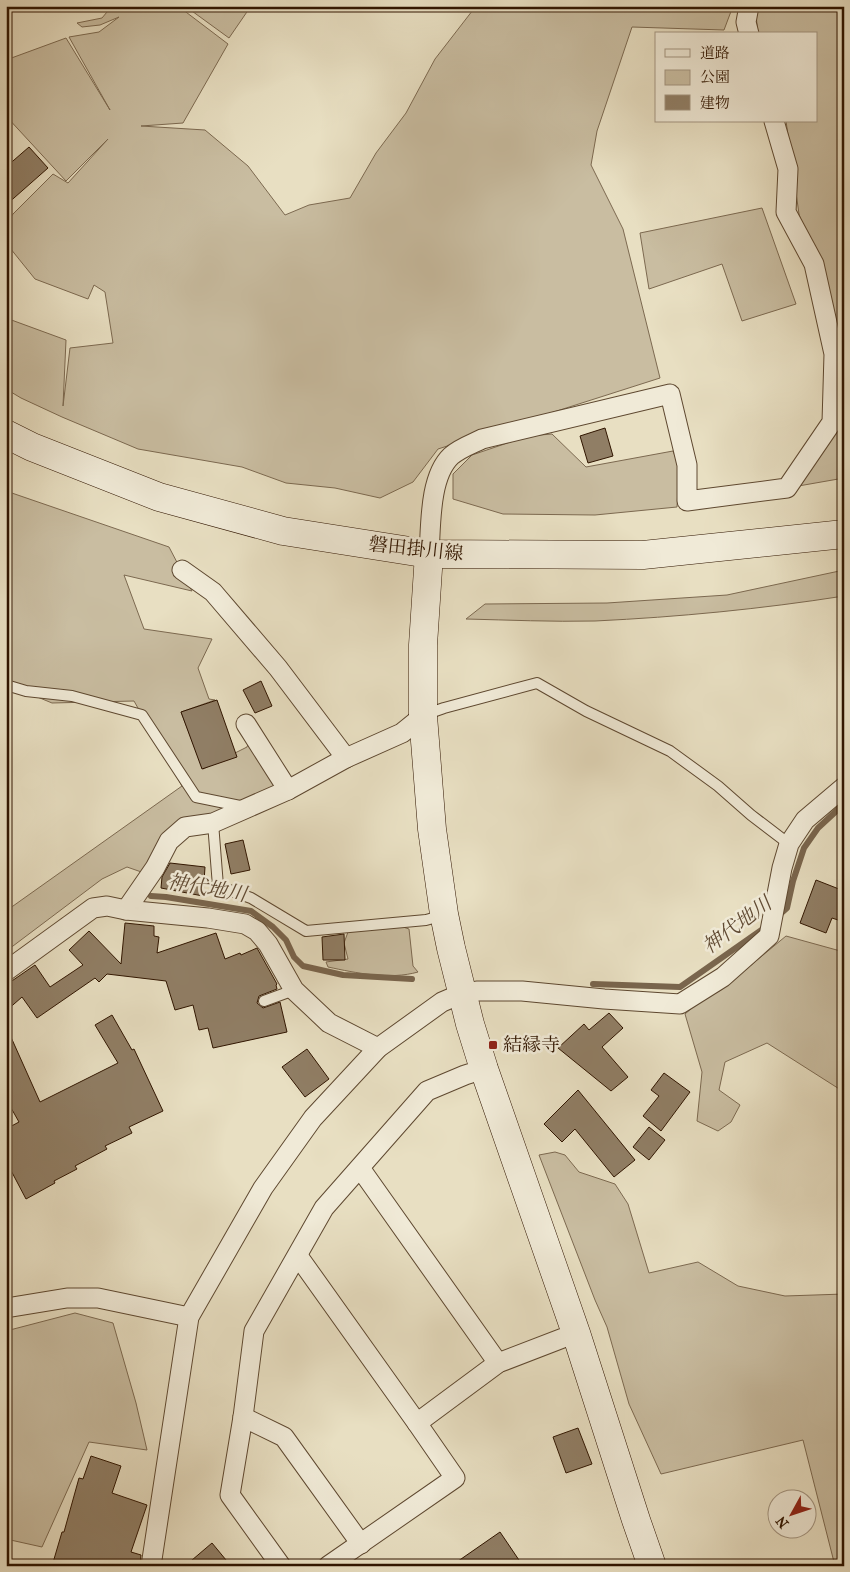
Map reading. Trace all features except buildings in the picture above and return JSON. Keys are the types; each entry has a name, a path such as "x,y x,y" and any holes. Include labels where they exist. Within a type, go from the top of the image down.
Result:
{"street":[{"path":"748,32 746,22 749,6"},
{"path":"652,1566 576,1333 484,1069 463,994 444,914 432,828 423,716 423,645 429,554 435,492 449,457 458,451 482,439 670,394 687,465 687,501 787,488 832,422 834,354 814,264 786,212 788,169 774,122"},
{"name":"磐田掛川線","path":"6,434 32,447 158,497 283,531 429,554 643,555 844,534"},
{"path":"182,570 213,592 278,668 346,758"},
{"path":"126,910 155,868 169,841 185,827 213,823 288,790 346,758 402,733 423,716"},
{"path":"246,724 288,790"},
{"path":"151,1566 190,1317 263,1188 313,1118 378,1048 442,1002 463,994 478,991 522,991 604,1000 680,1004 723,977 769,936 782,868 789,844 805,820 844,787"},
{"path":"6,971 93,908 107,906 126,910 208,918 245,924 268,944 294,990 329,1023 378,1048"},
{"path":"281,1566 230,1495 243,1417 254,1331 324,1208 428,1091 464,1075 484,1069"},
{"path":"360,1168 498,1363"},
{"path":"298,1256 455,1478 328,1566"},
{"path":"6,1308 67,1298 98,1298 190,1317"},
{"path":"417,1423 498,1363 576,1333"},
{"path":"243,1417 284,1437 360,1544"}],"lane":[{"path":"423,716 444,708 536,683 586,711 670,752 718,786 751,815 789,844"},
{"path":"6,685 26,691 72,696 142,715 196,797 248,808"},
{"path":"213,823 218,886 251,898 306,931 426,920 444,914"},
{"path":"264,1001 294,990"}],"green space":[{"path":"112,6 178,6 228,44 183,123 141,126 205,130 248,166 285,215 309,205 350,198 376,153 406,113 435,59 476,6 733,6 724,30 632,27 597,131 591,165 623,229 660,378 438,449 413,482 380,498 335,488 286,483 242,467 138,449 62,417 6,389 6,318 66,340 63,406 70,348 113,343 105,292 94,285 88,299 35,279 6,243 6,224 13,214 53,174 68,183 108,139 66,181 6,116 6,60 66,38 110,110 69,37 99,32 119,17 100,25 82,27 77,23 102,18"},
{"path":"185,6 251,6 229,38"},
{"path":"761,6 844,6 844,478 787,488 840,420 837,351 799,214 786,122 818,122 818,32 758,32 756,15"},
{"path":"762,208 796,304 742,321 722,264 649,289 640,233"},
{"path":"552,434 586,467 673,451 679,466 677,507 595,515 503,514 453,499 453,474 472,455 528,436"},
{"path":"6,491 169,547 192,591 124,575 144,629 212,639 198,668 209,699 215,700 181,712 203,769 247,747 252,732 288,790 174,837 150,875 127,867 102,879 9,949 6,911 182,786 134,701 52,703 6,684"},
{"path":"844,570 844,596 782,605 689,615 595,621 466,619 485,604 607,603 727,595"},
{"path":"397,925 409,929 413,966 418,972 385,976 328,967 326,962 348,959 344,943 348,932"},
{"path":"786,936 844,952 844,1092 767,1043 725,1062 719,1090 740,1105 731,1122 718,1131 697,1121 702,1072 685,1014 699,1002 721,990"},
{"path":"555,1152 565,1155 579,1172 615,1184 628,1204 649,1273 698,1262 738,1286 785,1296 844,1294 844,1566 835,1566 818,1499 818,1490 816,1490 803,1440 661,1474 629,1404 607,1327 539,1155"},
{"path":"75,1313 113,1323 136,1403 147,1450 89,1442 42,1547 6,1539 6,1331"}],"waterway":[{"name":"神代地川","path":"778,916 787,908 793,881 804,848 818,828 844,804"},
{"name":"神代地川","path":"151,896 251,911 273,927 286,940 294,957 303,966 343,975 412,979"},
{"name":"神代地川","path":"593,984 680,987 767,926"}],"place":[{"name":"結縁寺","path":"493,1045"}]}
